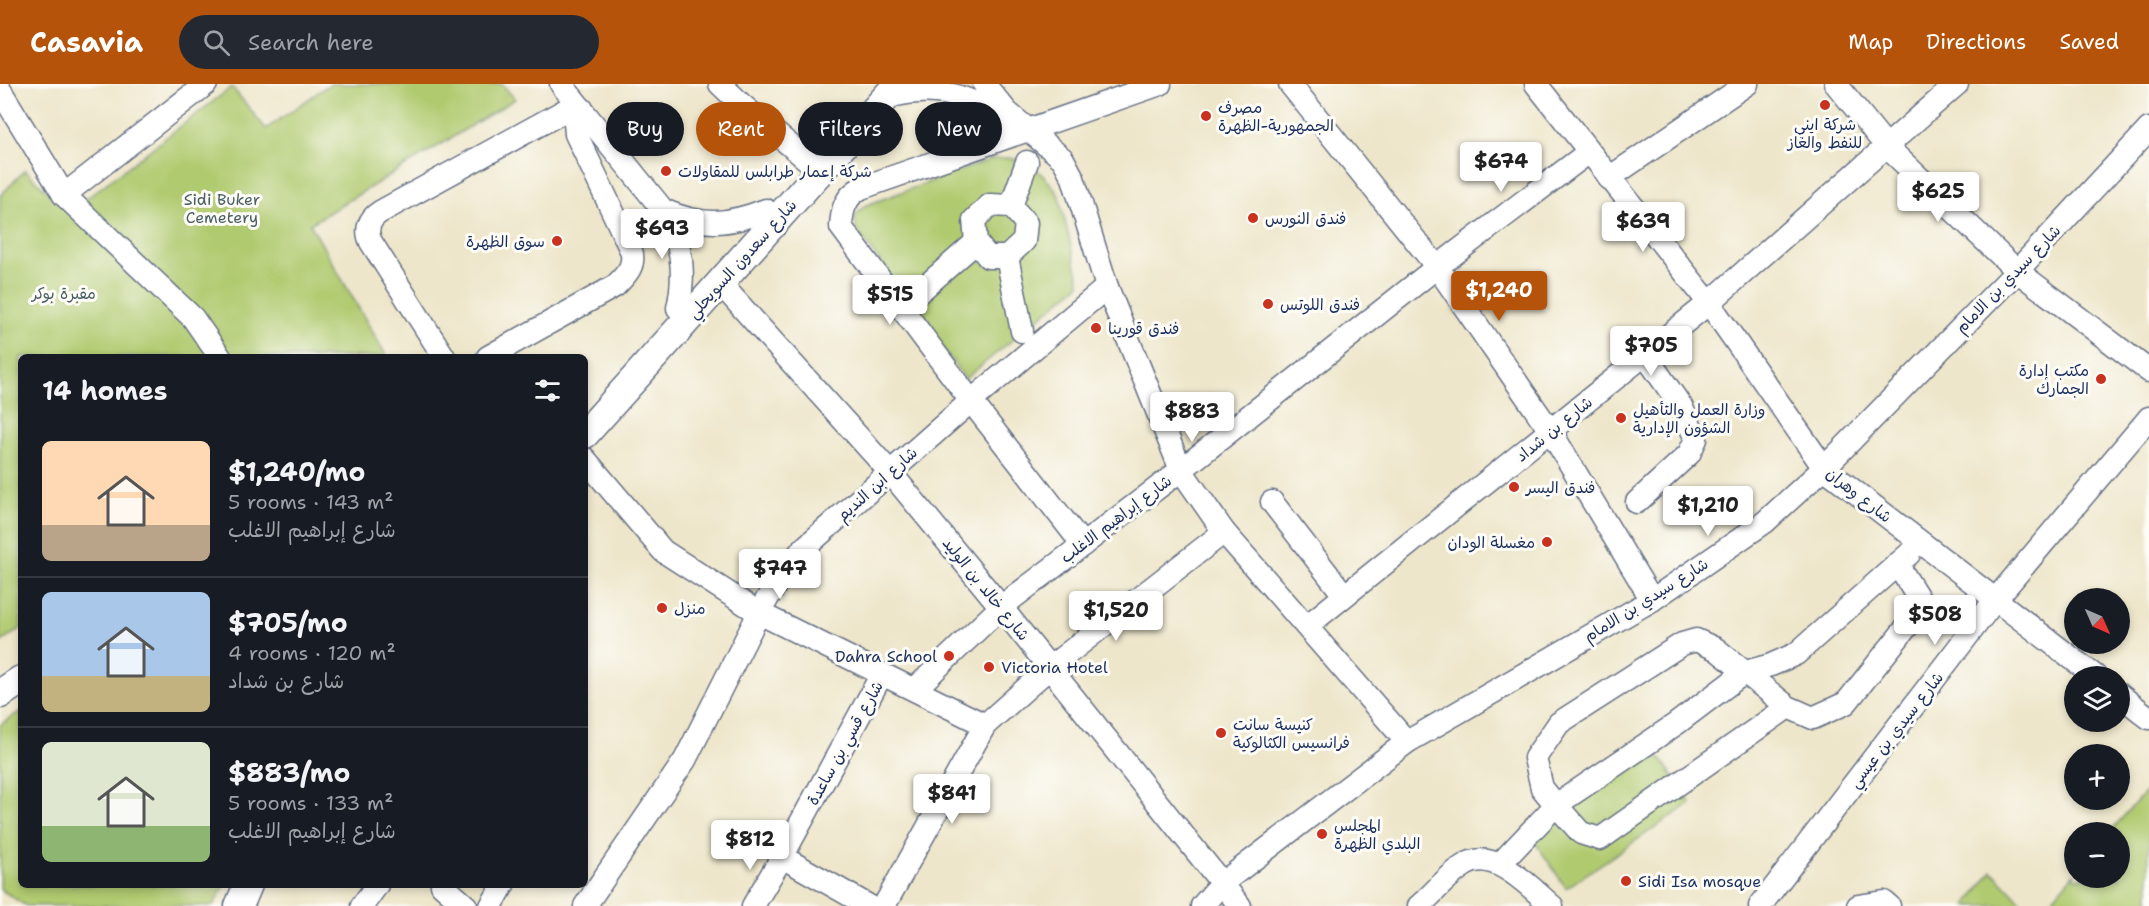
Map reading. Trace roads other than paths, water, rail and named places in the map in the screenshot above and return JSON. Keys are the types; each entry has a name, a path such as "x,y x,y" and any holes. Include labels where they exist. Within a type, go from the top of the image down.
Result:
{"main road":[{"name":"شارع سعدون السويحلي","path":"588,405 810,162 888,88"},
{"name":"شارع سعدون السويحلي","path":"588,431 720,283 888,88"},
{"path":"0,694 18,682"}],"street":[{"path":"64,195 206,84"},
{"path":"561,84 663,210 678,240 682,256 682,290 678,308"},
{"path":"720,84 810,162"},
{"path":"984,84 1007,112 1063,159 1073,178 1107,287 1180,470 1224,532 1407,742"},
{"path":"1083,546 841,227 842,211 852,193 861,188 1160,84"},
{"path":"1290,84 1437,267 1551,432 1652,600"},
{"name":"شارع وهران","path":"1536,84 1709,303 1824,468 2082,666"},
{"path":"1609,178 1747,84"},
{"path":"1836,84 1887,147 2016,271 2149,371"},
{"name":"شارع بن شداد","path":"1307,626 1709,303 1957,84"},
{"path":"888,88 963,98 992,110 1029,131"},
{"path":"0,90 64,195 193,318 218,354"},
{"path":"442,354 370,242 368,231 371,220 380,212 580,107"},
{"path":"493,354 615,286 633,264 631,250 576,134 575,123 580,107"},
{"name":"شارع سيدي بن الامام","path":"1202,906 1221,884 1407,742 1652,600 1765,522 1824,468 2016,271 2149,129"},
{"name":"شارع إبراهيم الاغلب","path":"915,689 1001,607 1083,546 1437,267 1589,152"},
{"path":"1011,206 1027,162"},
{"path":"990,205 1011,206 1026,223 1024,241 1007,257 988,256 976,242 974,220 990,205"},
{"path":"663,210 682,218 703,222 734,220 766,210"},
{"path":"909,301 976,242"},
{"path":"1007,257 1022,332"},
{"name":"شارع خالد بن الوليد","path":"720,283 890,472 1240,906"},
{"name":"شارع ابن النديم","path":"585,906 685,760 759,613 777,582 802,550 971,401 1107,287"},
{"path":"1637,502 1689,454 1696,439 1681,406 1645,355"},
{"name":"شارع سيدي بن عيسي","path":"1760,906 1995,600 2149,418"},
{"path":"588,463 663,551 759,613 985,725"},
{"path":"1272,502 1344,595"},
{"path":"885,906 985,725 1050,668 1224,532"},
{"path":"1500,864 1556,805 1676,724 1745,672 1771,665 1796,654 1922,543"},
{"path":"1788,707 1600,838 1581,833 1542,788 1535,758 1559,723 1682,644 1696,640 1716,649 1788,707 1813,718 1846,703 1913,619 1919,599 1897,564"},
{"name":"شارع قسي بن ساعدة","path":"753,906 882,674"},
{"path":"2130,703 2149,718"},
{"path":"782,857 869,906"},
{"path":"1419,906 1465,864 1480,859 1500,864 1552,906"},
{"path":"362,906 375,888"},
{"path":"445,888 466,906"},
{"path":"491,906 501,888"},
{"path":"1858,906 1884,902 1889,906"}],"place":[{"name":"شركة ايني للنفط والغاز","path":"1825,105"},
{"name":"مصرف الجمهورية-الظهرة","path":"1206,116"},
{"name":"شركة إعمار طرابلس للمقاولات","path":"666,171"},
{"name":"فندق النورس","path":"1253,218"},
{"name":"سوق الظهرة","path":"557,241"},
{"name":"فندق اللوتس","path":"1268,304"},
{"name":"فندق قورينا","path":"1096,328"},
{"name":"مكتب إدارة الجمارك","path":"2101,379"},
{"name":"وزارة العمل والتأهيل الشؤون الإدارية","path":"1621,418"},
{"name":"فندق اليسر","path":"1514,487"},
{"name":"مغسلة الودان","path":"1547,542"},
{"name":"منزل","path":"662,608"},
{"name":"Dahra School","path":"949,656"},
{"name":"Victoria Hotel","path":"989,667"},
{"name":"كنيسة سانت فرانسيس الكثالوكية","path":"1221,733"},
{"name":"المجلس البلدي الظهرة","path":"1322,834"},
{"name":"Sidi Isa mosque","path":"1626,881"}],"park label":[{"name":"Sidi Buker Cemetery","path":"222,208"},
{"name":"مقبرة بوكر","path":"64,293"}]}
